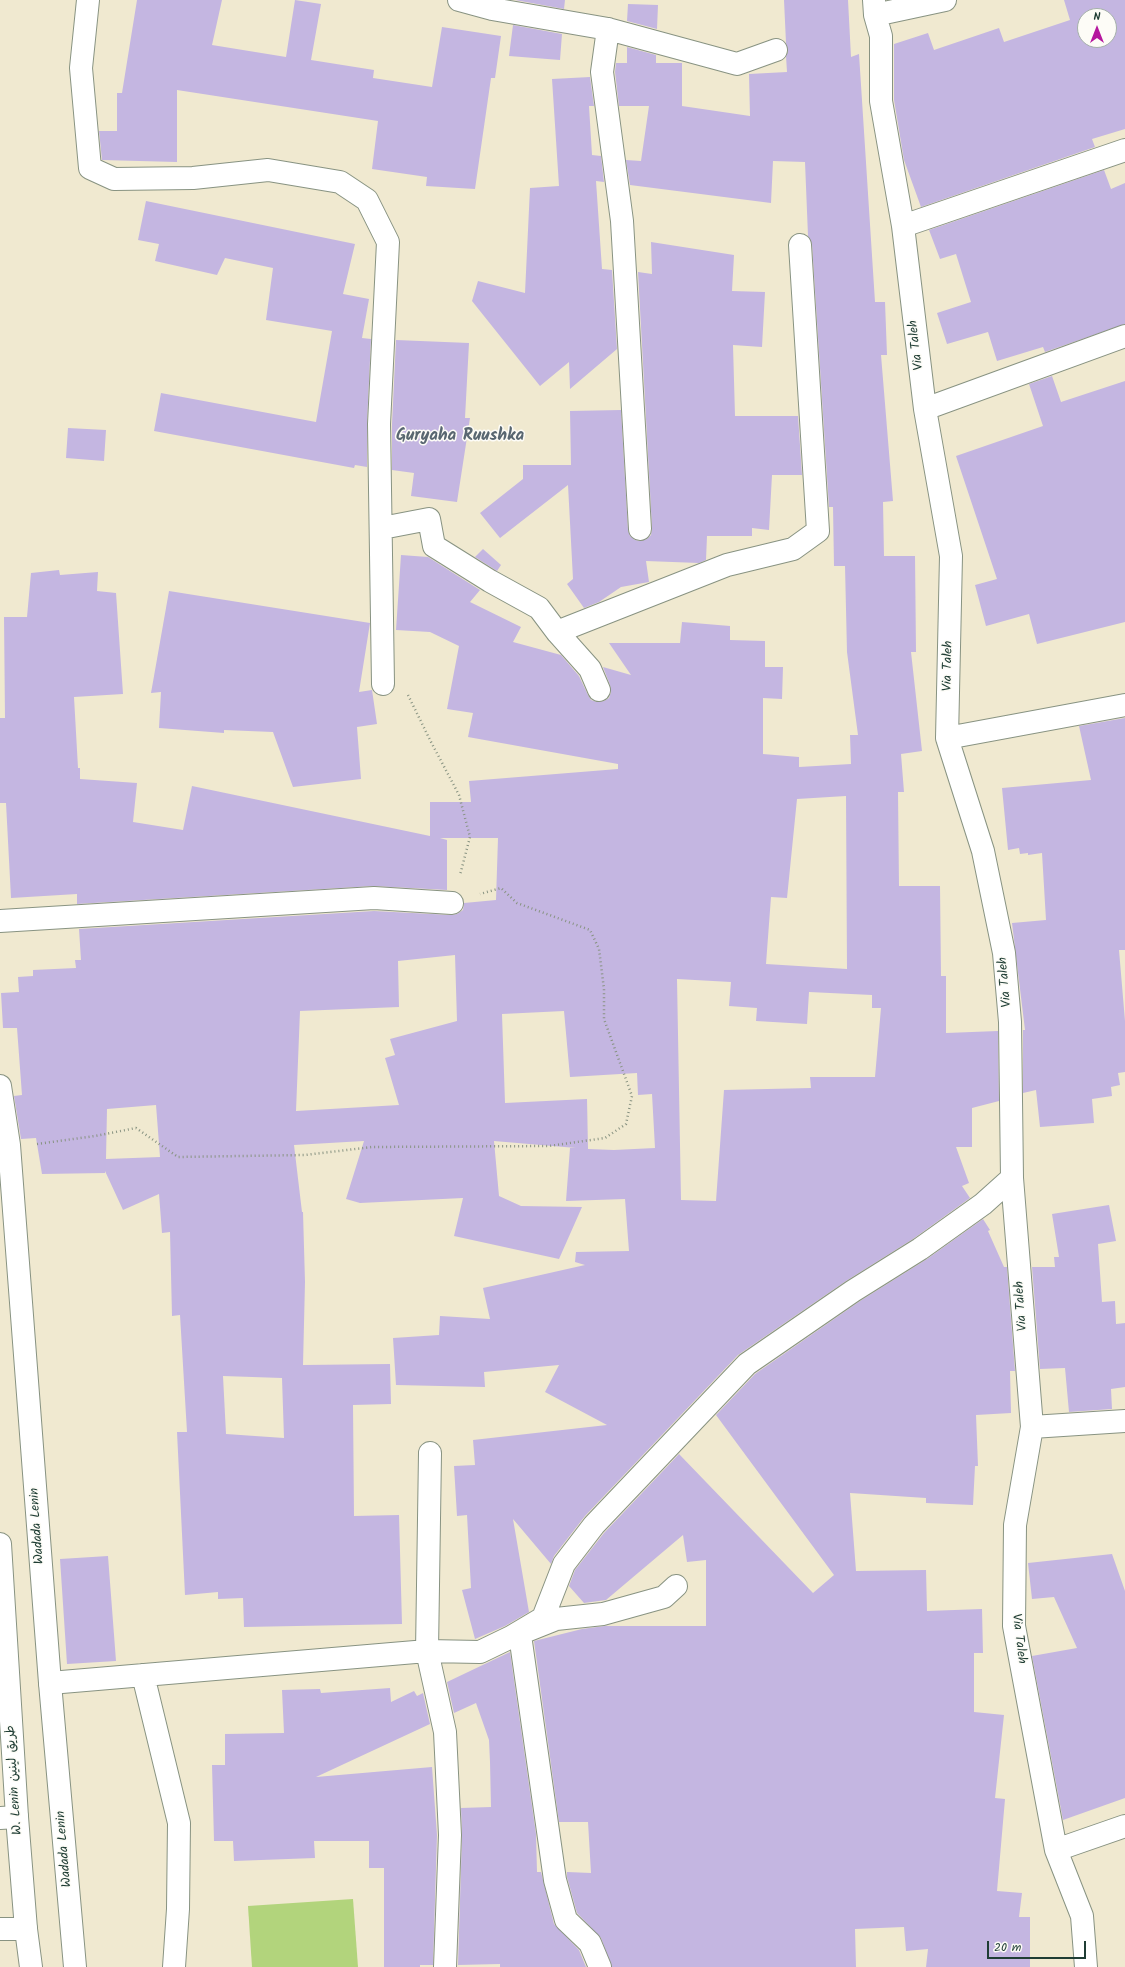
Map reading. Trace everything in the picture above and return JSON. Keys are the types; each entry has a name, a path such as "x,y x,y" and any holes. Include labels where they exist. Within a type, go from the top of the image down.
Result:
{"street":[{"path":"88,0 81,68 90,168 114,179 193,178 268,170 340,182 367,200 388,242 379,424 382,528 383,684"},
{"path":"459,0 492,9 608,30 737,64 776,50"},
{"path":"875,7 945,0"},
{"name":"Via Taleh","path":"875,7 881,36 880,101 903,226 925,408 951,556 947,738 983,851 1004,953 1010,1022 1012,1178 1032,1427 1015,1525 1014,1626 1056,1850 1082,1916 1086,1967"},
{"path":"608,30 602,72 622,221 640,529"},
{"path":"903,226 1125,150"},
{"path":"557,632 726,565 793,550 818,531 800,245"},
{"path":"925,408 1125,336"},
{"path":"382,528 429,519 434,546 490,581 539,608 557,632 590,668 598,690"},
{"path":"947,738 1125,705"},
{"path":"0,921 374,898 452,903"},
{"name":"Wadada Lenin","path":"0,1086 8,1145 50,1683 76,1967"},
{"path":"511,1637 543,1618 564,1564 594,1525 747,1364 854,1291 920,1250 983,1204 1012,1178"},
{"path":"1032,1427 1125,1421"},
{"path":"430,1453 427,1651 444,1732 450,1835 445,1967"},
{"name":"W. Lenin طريق لينين","path":"0,1544 9,1817 26,1929 30,1967"},
{"path":"50,1683 427,1651 480,1652 511,1637 556,1619 603,1614 664,1597 676,1586"},
{"path":"511,1637 521,1642 556,1880 566,1920 590,1943 600,1967"},
{"path":"143,1675 179,1823 178,1909 174,1967"},
{"path":"1056,1850 1125,1826"},
{"path":"0,1929 26,1929"}],"path":[{"path":"383,684 408,693 430,740 459,795 470,838 452,903"},
{"path":"8,1145 48,1143 136,1128 178,1157 305,1155 372,1147 549,1146 605,1138 626,1124 632,1096 604,1019 604,989 598,949 590,930 517,903 501,888 452,903"}],"green space":[{"path":"353,1899 358,1967 252,1967 248,1906"}],"building":[{"path":"137,0 222,0 212,45 286,57 295,0 321,4 311,60 374,70 373,78 432,87 442,27 501,36 495,78 491,78 475,189 426,186 427,177 372,169 378,121 177,90 177,162 102,160 99,131 117,131 117,93 122,93"},
{"path":"515,0 565,0 564,9"},
{"path":"784,0 848,0 851,57 859,54 875,302 885,302 887,355 881,355 893,501 883,502 884,556 915,556 916,652 911,652 922,751 901,754 904,792 898,792 899,886 940,886 941,976 946,976 946,1033 998,1031 999,1101 972,1108 972,1147 956,1147 969,1183 962,1186 970,1198 913,1239 846,1281 738,1355 585,1516 554,1556 551,1564 513,1519 529,1612 505,1626 475,1639 462,1590 471,1588 467,1515 457,1516 454,1466 475,1465 473,1440 607,1425 545,1392 559,1365 484,1372 485,1387 396,1385 393,1338 439,1335 440,1316 490,1319 483,1288 585,1265 575,1262 576,1252 629,1251 625,1199 566,1201 570,1148 576,1148 494,1141 499,1196 521,1206 582,1207 559,1259 454,1236 463,1198 360,1203 346,1199 364,1141 294,1145 303,1212 305,1282 303,1365 390,1364 391,1404 353,1405 354,1516 399,1515 402,1624 244,1627 243,1598 218,1599 218,1592 185,1595 177,1432 187,1432 180,1315 172,1316 170,1232 162,1233 159,1194 123,1210 105,1171 105,1173 42,1174 36,1138 21,1139 14,1096 22,1095 17,1028 3,1028 1,993 19,992 18,977 33,976 33,970 76,968 75,960 81,960 79,929 374,911 451,915 457,914 463,910 464,903 496,900 498,838 440,838 447,840 447,890 373,886 77,904 77,894 11,898 6,803 0,803 0,718 5,718 4,617 27,617 31,573 59,570 60,575 98,572 97,591 116,593 123,694 74,697 78,768 80,768 80,779 137,783 133,822 183,830 192,786 430,836 430,802 471,802 469,781 618,769 618,764 468,737 473,713 447,709 459,646 430,632 396,630 401,555 428,557 480,590 470,602 521,627 513,642 561,655 579,676 591,700 597,702 604,701 609,698 611,692 603,667 631,675 609,643 680,643 682,622 730,626 730,640 765,641 765,667 783,667 782,699 763,698 763,754 799,757 799,767 851,764 850,735 858,735 847,652 845,566 834,566 833,507 829,507 812,244 808,236 805,162 773,161 771,203 630,185 626,160 641,161 649,106 619,106 615,72 616,63 627,63 627,47 656,55 656,63 682,63 682,106 750,116 749,74 787,72 786,56 788,52 786,43","holes":["846,796 847,969 766,964 771,897 787,898 797,799","455,955 457,1021 390,1039 395,1055 385,1058 399,1105 296,1111 300,1011 399,1007 398,961","677,979 731,982 729,1006 757,1008 756,1021 807,1024 809,992 872,995 872,1008 881,1008 875,1077 810,1077 811,1088 724,1090 716,1201 681,1200","564,1011 570,1077 637,1073 638,1095 652,1094 655,1148 614,1150 588,1149 587,1099 505,1103 502,1014","156,1105 160,1157 106,1159 107,1109","223,1376 282,1378 284,1438 226,1434"]},
{"path":"1064,0 1125,0 1125,129 1092,139 1095,147 921,207 904,160 894,100 894,44 928,33 934,50 999,28 1004,42 1070,20"},
{"path":"628,4 658,5 657,29 627,21"},
{"path":"513,25 562,34 560,60 509,56"},
{"path":"590,77 594,106 589,106 592,155 601,156 604,182 596,181 602,269 612,270 617,349 570,389 569,362 540,386 472,301 478,281 525,293 530,188 559,186 552,79"},
{"path":"1104,170 1111,189 1125,183 1125,324 1045,352 1043,347 997,361 988,332 947,344 937,313 971,302 956,254 940,259 929,230"},
{"path":"146,201 355,244 343,294 369,299 362,338 371,339 367,423 367,467 355,465 354,468 154,431 161,393 316,422 332,331 266,320 273,268 225,258 217,275 155,261 159,244 138,240"},
{"path":"651,242 734,255 732,291 765,292 762,347 733,345 735,416 798,416 802,475 772,475 769,530 752,528 752,536 707,536 706,560 699,563 646,561 649,582 621,587 599,602 584,608 567,584 573,579 568,485 500,538 480,513 523,479 523,465 571,465 570,411 621,410 628,530 630,536 635,540 641,541 647,539 651,535 652,528 638,272 652,274"},
{"path":"396,340 469,343 465,418 470,418 457,502 411,496 414,473 392,470 392,424"},
{"path":"1052,376 1061,402 1125,381 1125,622 1037,644 1029,614 986,626 975,585 997,579 956,456 1043,426 1029,384"},
{"path":"68,428 106,430 104,461 66,458"},
{"path":"483,549 501,565 497,571 475,557"},
{"path":"169,591 370,623 359,692 372,690 377,724 357,727 361,779 293,787 273,732 224,730 224,733 159,728 161,692 151,693"},
{"path":"1125,718 1125,950 1119,950 1125,1021 1125,1072 1118,1073 1120,1085 1111,1087 1112,1096 1092,1099 1094,1123 1040,1127 1036,1090 1023,1093 1023,1030 1025,1030 1012,923 1046,920 1042,853 1028,855 1028,853 1020,854 1019,848 1008,850 1002,788 1091,780 1079,726"},
{"path":"1109,1205 1116,1241 1098,1244 1102,1302 1115,1301 1116,1324 1125,1323 1125,1387 1111,1389 1112,1409 1069,1412 1065,1368 1040,1369 1032,1267 1055,1267 1054,1257 1059,1257 1052,1214"},
{"path":"983,1219 990,1230 988,1231 1004,1267 1007,1267 1015,1371 1010,1371 1011,1413 976,1415 978,1466 975,1466 973,1505 926,1503 926,1498 850,1493 856,1571 926,1570 927,1611 982,1609 983,1653 974,1653 974,1712 1004,1715 995,1798 1005,1799 997,1891 1022,1893 1019,1917 1030,1917 1030,1967 926,1967 928,1949 906,1951 904,1927 855,1929 856,1967 612,1967 601,1938 577,1913 567,1877 567,1872 591,1873 588,1822 559,1822 534,1641 582,1629 605,1626 706,1626 706,1560 687,1562 683,1535 606,1600 584,1603 569,1586 575,1570 604,1533 679,1454 813,1593 834,1575 716,1415 755,1374 860,1301 927,1259"},
{"path":"1112,1554 1125,1591 1125,1798 1063,1820 1032,1656 1077,1648 1054,1597 1032,1599 1028,1563"},
{"path":"108,1556 116,1661 67,1664 60,1559"},
{"path":"510,1652 536,1834 537,1872 541,1872 554,1924 579,1950 586,1967 500,1967 500,1964 458,1965 462,1835 461,1808 491,1807 490,1762 489,1740 476,1703 454,1713 447,1682"},
{"path":"390,1688 391,1702 414,1691 417,1696 423,1693 430,1724 316,1777 432,1767 437,1835 433,1965 420,1965 420,1967 384,1967 384,1868 369,1868 369,1841 314,1841 315,1858 234,1861 233,1841 214,1841 212,1765 225,1765 225,1734 284,1733 282,1690 320,1689 321,1693"}],"district":[{"name":"Guryaha Ruushka","path":"460,437"}]}
